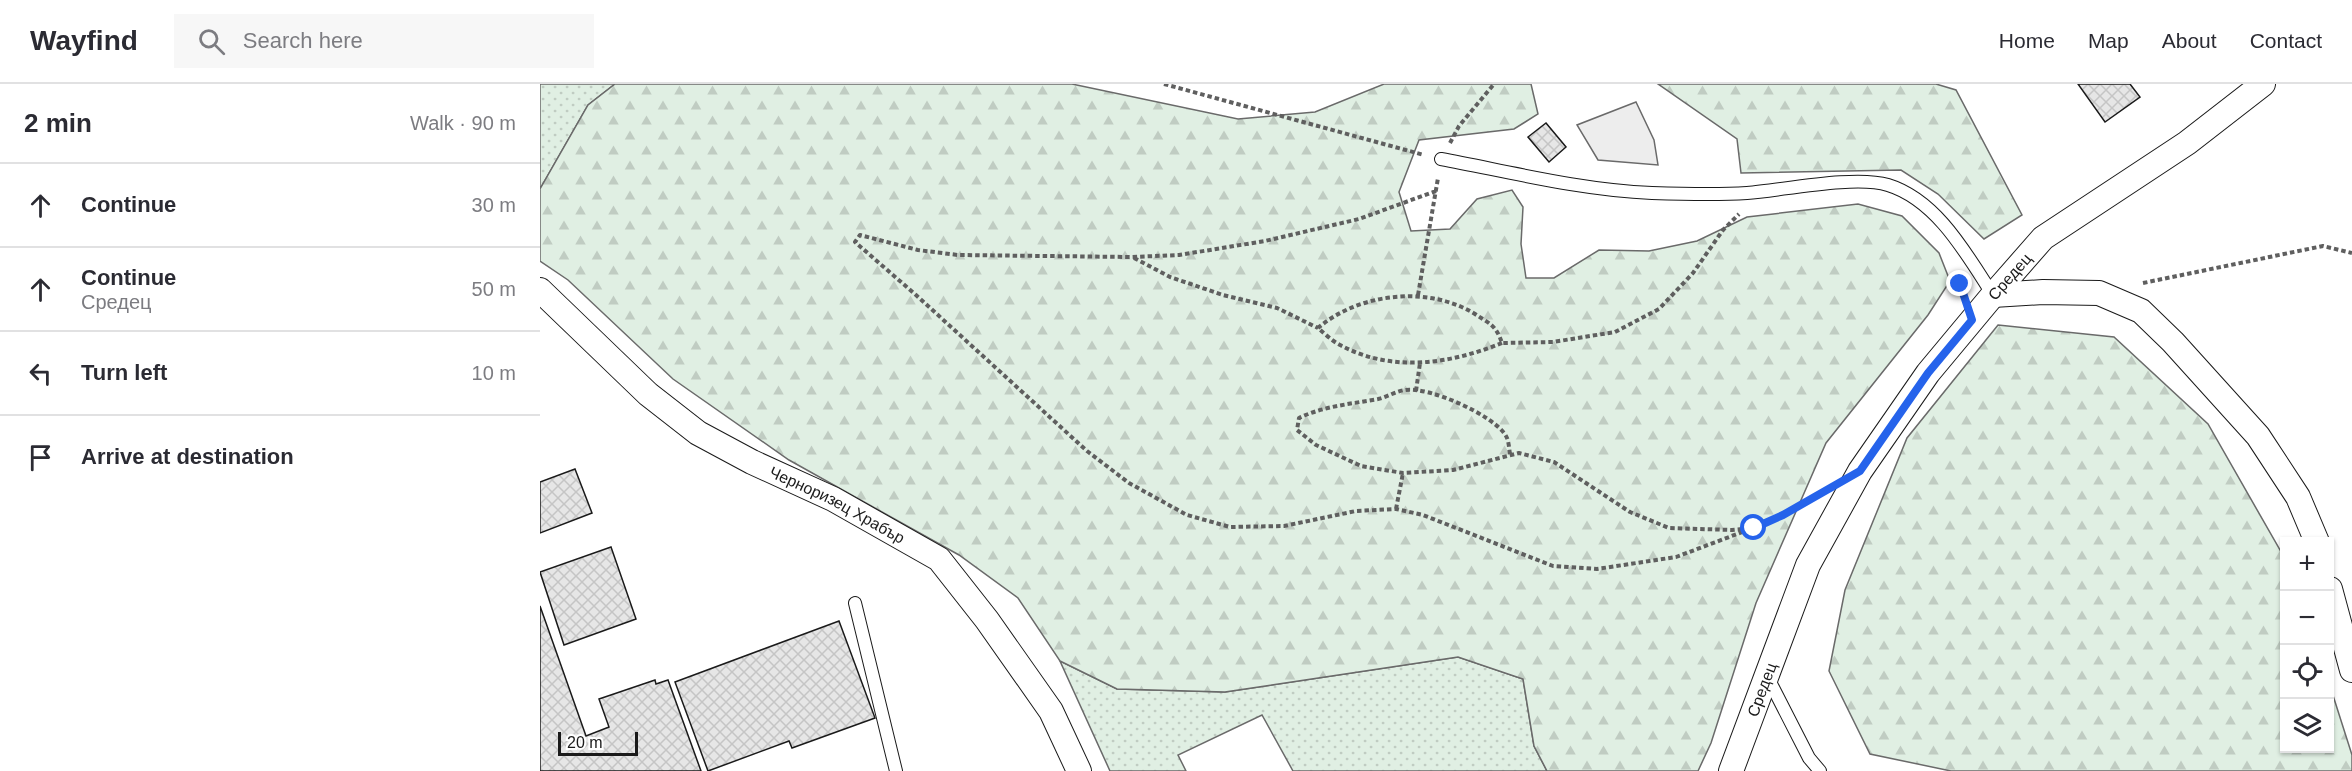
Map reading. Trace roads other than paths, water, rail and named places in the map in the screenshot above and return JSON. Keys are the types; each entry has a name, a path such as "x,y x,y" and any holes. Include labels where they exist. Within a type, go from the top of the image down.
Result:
{"street":[{"name":"Средец","path":"1733,769 1808,565 1860,471 1928,373 2043,238 2187,143 2263,84"},
{"name":"Черноризец Храбър","path":"540,290 648,394 699,433 752,462 832,499 939,559 987,620 1051,711 1079,771"},
{"path":"1993,295 2043,292 2099,293 2141,311 2173,342 2258,436 2298,496 2315,537"},
{"path":"2331,591 2352,670"}],"lane":[{"path":"1440,159 1573,184 1650,193 1744,193 1859,182 1888,185 1916,199 1952,232 1993,295"},
{"path":"855,603 896,771"},
{"path":"1766,675 1809,758 1820,771"}]}
